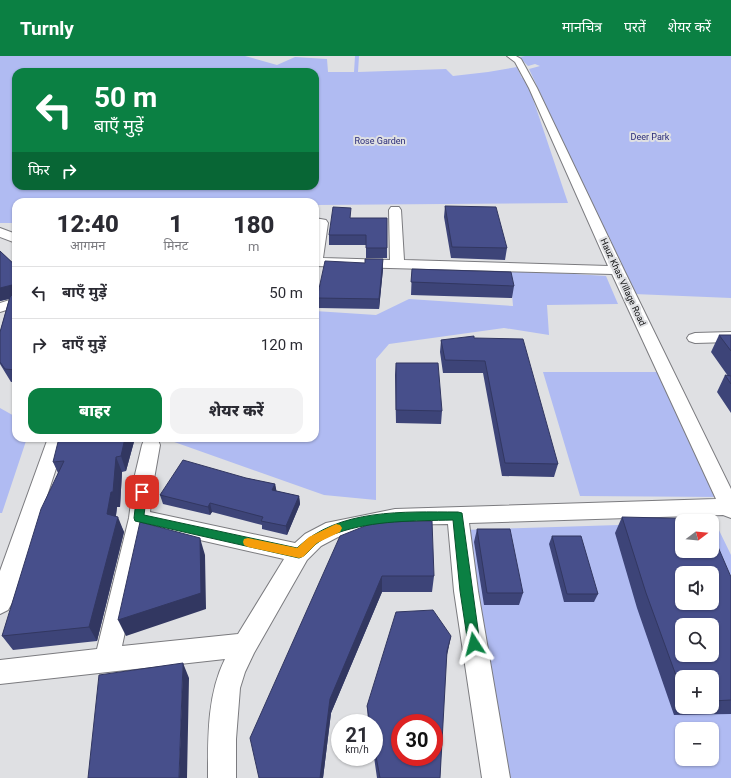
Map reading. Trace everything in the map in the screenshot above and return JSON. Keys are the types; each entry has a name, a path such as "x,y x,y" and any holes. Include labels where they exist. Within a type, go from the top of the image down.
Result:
{"street":[{"name":"Hauz Khas Village Road","path":"511,56 518,61 533,88 730,509"},
{"path":"395,210 397,264"},
{"path":"319,223 322,223 319,242"},
{"path":"0,232 12,237"},
{"path":"319,262 617,270"},
{"path":"0,308 12,304"},
{"path":"695,338 731,337"},
{"path":"0,603 56,442"},
{"path":"107,660 139,518 144,479 151,445"},
{"path":"222,778 222,739 227,688 233,670 245,645 299,553 313,540 334,529 356,523 394,517 730,509"},
{"path":"458,516 466,591 496,778"},
{"path":"139,518 299,553"},
{"path":"0,672 245,645"}],"green space":[{"name":"Rose Garden","path":"0,56 245,56 277,65 295,57 327,59 328,72 354,72 355,56 359,56 358,72 446,69 453,76 517,67 522,78 526,78 568,203 319,205 319,198 12,198 12,223 0,223"},
{"name":"Deer Park","path":"731,56 731,298 634,294 529,69 540,66 535,64 528,66 519,57"},
{"path":"510,270 606,276 618,304 547,305 549,335 504,328 389,344 376,359 376,500 324,495 174,442 319,442 319,311 376,315 409,299 513,306"},
{"path":"543,372 659,372 721,497 580,496"},
{"path":"0,408 12,415 12,442 26,442 2,513 0,513"},
{"path":"675,523 675,558 719,558 719,530 731,555 731,778 510,778 462,530"}],"building":[{"path":"445,206 496,207 507,248 452,247"},
{"path":"333,207 351,208 350,218 387,218 387,248 366,248 366,235 329,235"},
{"path":"0,251 12,262 12,285 0,288"},
{"path":"365,259 383,259 379,299 319,298 319,289 325,261 365,263"},
{"path":"412,269 511,272 514,286 411,282"},
{"path":"12,295 12,370 5,369 0,362 0,332 10,297"},
{"path":"719,335 731,335 731,351"},
{"path":"474,336 474,338 523,339 558,464 505,463 485,361 445,360 441,340"},
{"path":"396,363 438,363 442,411 396,410"},
{"path":"725,375 731,376 731,384"},
{"path":"58,442 124,442 121,456 116,457 113,492 111,492 107,514 118,517 89,627 2,636 41,509 64,461 53,462"},
{"path":"183,460 246,478 275,484 272,490 299,496 286,526 261,521 263,517 210,503 208,507 160,495"},
{"path":"622,517 675,518 675,558 719,558 719,549 731,577 731,700 719,701 719,670 675,670 675,673 646,593"},
{"path":"432,521 434,576 382,576 330,699 320,778 259,778 250,738 340,536 375,522"},
{"path":"140,522 200,538 201,593 118,620"},
{"path":"477,529 510,529 523,593 487,593"},
{"path":"552,536 581,536 598,594 567,594"},
{"path":"433,610 451,636 447,651 443,724 443,714 391,714 391,766 441,766 440,778 380,778 378,766 383,766 383,714 368,714 367,706 396,612"},
{"path":"183,663 179,778 88,778 99,675"}],"slow traffic":[{"path":"248,542 299,553 313,540 336,528"}],"route":[{"path":"142,492 139,518 299,553 313,540 334,529 356,523 394,517 458,516 466,591 474,644"}]}
